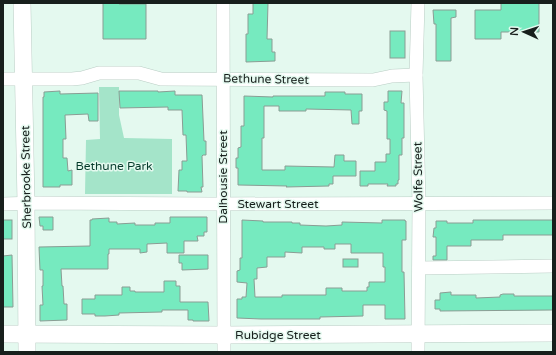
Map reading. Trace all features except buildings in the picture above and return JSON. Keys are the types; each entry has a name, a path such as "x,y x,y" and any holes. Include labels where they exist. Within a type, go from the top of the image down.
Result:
{"main road":[{"name":"Sherbrooke Street","path":"22,3 28,333 27,352"},
{"name":"Rubidge Street","path":"3,334 224,335 553,333"}],"street":[{"name":"Dalhousie Street","path":"223,3 224,352"},
{"name":"Wolfe Street","path":"418,3 416,75 419,203 418,352"},
{"name":"Bethune Street","path":"24,79 82,78 99,73 139,73 161,78 373,80 392,76 416,75"},
{"path":"3,79 24,79"},
{"name":"Stewart Street","path":"3,204 553,203"},
{"path":"419,268 553,266"}],"green space":[{"name":"Bethune Park","path":"99,87 119,87 119,115 124,138 172,139 172,194 85,194 86,140 100,139"}]}
